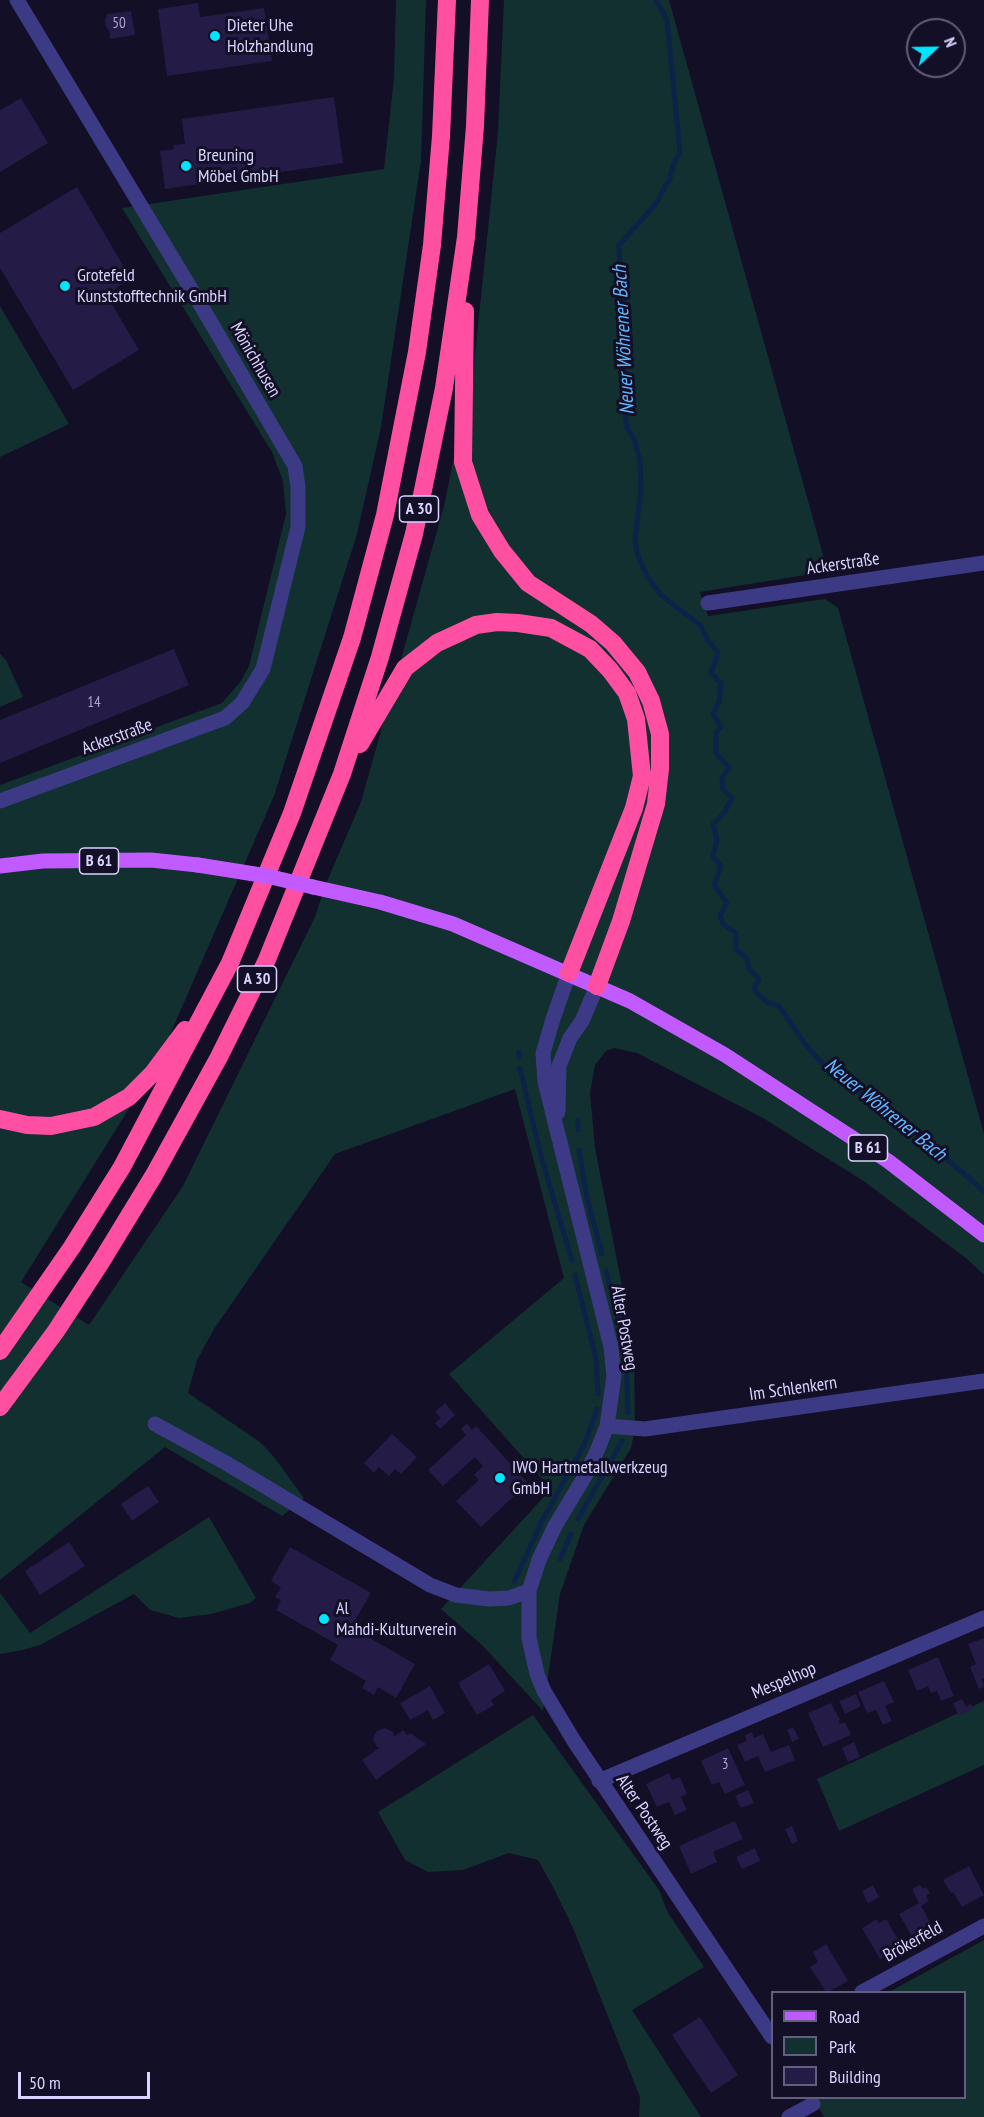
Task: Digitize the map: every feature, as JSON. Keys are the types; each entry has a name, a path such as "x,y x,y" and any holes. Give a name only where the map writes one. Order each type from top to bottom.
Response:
{"highway":[{"name":"A 30","path":"0,1351 72,1247 122,1167 230,963 292,813 352,638 385,515 417,352 432,245 441,136 447,0"},
{"name":"A 30","path":"0,1407 56,1331 101,1262 154,1175 219,1058 266,962 342,774 380,657 414,534 444,388 466,237 475,126 480,0"},
{"path":"466,237 463,462 480,515 502,551 528,583 591,624 619,650 637,672 651,701 660,734 660,769 656,804 621,921 597,986"},
{"path":"342,774 405,668 437,643 476,626 507,622 551,628 590,649 610,669 627,693 636,719 642,776 634,808 569,974"},
{"path":"0,1119 27,1125 51,1126 94,1117 129,1097 153,1073 215,990"}],"main road":[{"name":"B 61","path":"0,866 43,861 151,860 198,865 267,876 380,902 453,924 597,986 676,1026 746,1068 888,1161 984,1235"}],"street":[{"name":"Mönichhusen","path":"17,0 295,466 298,487 298,527 262,669 242,703"},
{"name":"Ackerstraße","path":"708,603 984,562"},
{"name":"Ackerstraße","path":"0,801 225,718 242,703"},
{"name":"Alter Postweg","path":"569,974 543,1053 545,1082 611,1347 614,1376 607,1426 585,1476 555,1526 539,1560 529,1591 529,1638 537,1674 544,1691 599,1781 771,2036"},
{"name":"Alter Postweg","path":"557,1130 559,1066 570,1038 582,1021 597,986"},
{"name":"Im Schlenkern","path":"607,1426 645,1429 984,1381"},
{"path":"155,1425 226,1463 430,1585 456,1595 489,1599 509,1598 529,1591"},
{"name":"Mespelhop","path":"599,1781 984,1618"},
{"name":"Brökerfeld","path":"863,1991 984,1926"},
{"path":"789,2117 814,2106"}],"green space":[{"path":"396,0 426,0 421,161 381,427 357,534 274,796 158,1062 21,1282 89,1325 183,1186 315,917 325,886 361,802 444,506 454,457 472,441 472,384 498,132 504,0 669,0 825,562 818,573 700,592 708,616 825,599 838,608 984,1134 984,1275 967,1259 865,1182 763,1118 637,1053 614,1048 606,1051 595,1065 590,1093 595,1148 634,1347 635,1429 631,1448 584,1525 560,1594 543,1711 483,1646 441,1609 551,1489 449,1374 564,1278 515,1089 335,1154 214,1329 197,1360 188,1393 260,1442 304,1498 282,1516 165,1447 0,1580 0,785 222,703 241,681 249,666 286,514 283,481 272,452 122,208 384,169 394,78"},
{"path":"0,306 69,424 0,457"},
{"path":"0,654 6,660 23,697 0,707"},
{"path":"209,1517 256,1598 250,1603 211,1614 179,1618 150,1610 134,1594 40,1645 0,1654 0,1593 30,1633"},
{"path":"984,1701 984,1765 839,1831 817,1779"},
{"path":"533,1715 659,1890 667,1911 704,1967 632,2010 701,2117 639,2117 640,2097 573,1928 538,1860 509,1853 463,1870 428,1872 405,1860 378,1812"},
{"path":"984,1940 984,2117 824,2117 814,2099 966,2099 966,1991 891,1991"}],"building":[{"name":"Dieter Uhe Holzhandlung","path":"198,3 200,17 264,8 272,61 167,76 158,9"},
{"path":"131,11 135,35 110,39 105,21 107,14"},
{"path":"334,97 343,163 165,189 160,151 174,149 173,145 185,144 182,119"},
{"path":"21,98 48,143 0,172 0,110"},
{"name":"Grotefeld Kunststofftechnik GmbH","path":"77,187 131,279 106,294 139,350 73,390 0,268 0,233"},
{"path":"174,649 189,685 0,763 0,720"},
{"path":"445,1403 455,1415 440,1429 435,1423 441,1418 435,1412"},
{"name":"IWO Hartmetallwerkzeug GmbH","path":"467,1423 472,1430 476,1426 528,1483 481,1527 456,1501 479,1480 474,1475 483,1466 475,1457 443,1486 428,1470 466,1435 461,1429"},
{"path":"392,1434 417,1457 401,1474 395,1469 389,1476 379,1467 374,1473 364,1463"},
{"path":"148,1486 159,1502 132,1521 121,1504"},
{"path":"69,1542 85,1566 40,1595 25,1571"},
{"name":"Al Mahdi-Kulturverein","path":"290,1547 371,1593 351,1627 415,1664 396,1698 378,1687 374,1695 362,1688 366,1681 330,1660 338,1645 276,1610 281,1600 275,1597 281,1587 271,1581"},
{"path":"984,1638 984,1678 982,1679 984,1687 979,1689 970,1667 976,1664 968,1644"},
{"path":"938,1657 954,1696 941,1701 937,1691 931,1693 928,1686 917,1691 908,1670"},
{"path":"489,1664 505,1691 491,1700 494,1705 477,1715 458,1683"},
{"path":"884,1681 894,1702 885,1706 892,1721 883,1725 876,1710 867,1713 858,1692"},
{"path":"430,1686 445,1713 433,1720 428,1710 410,1720 400,1703"},
{"path":"856,1694 861,1706 845,1714 839,1701"},
{"path":"962,1699 966,1707 971,1704 973,1709 958,1715 953,1703"},
{"path":"831,1703 840,1720 838,1721 840,1724 845,1722 851,1735 823,1747 808,1713"},
{"path":"793,1727 799,1739 792,1742 787,1730"},
{"path":"385,1728 393,1732 394,1737 403,1730 407,1735 410,1733 426,1744 376,1780 362,1760 379,1748 373,1739 377,1731"},
{"path":"752,1732 754,1738 763,1734 771,1752 789,1745 795,1760 765,1772 758,1756 745,1762 737,1745 747,1741 745,1735"},
{"path":"854,1742 860,1757 848,1762 842,1748"},
{"path":"728,1748 745,1785 725,1794 719,1782 712,1785 701,1761"},
{"path":"669,1773 672,1780 680,1777 687,1794 681,1797 687,1810 675,1815 669,1802 657,1807 646,1784"},
{"path":"748,1790 754,1803 741,1808 735,1796"},
{"path":"735,1821 743,1839 713,1852 717,1862 691,1874 679,1846"},
{"path":"792,1826 798,1841 792,1844 785,1829"},
{"path":"755,1848 760,1861 742,1869 736,1857"},
{"path":"969,1866 984,1895 962,1907 943,1880"},
{"path":"873,1885 879,1897 868,1903 862,1891"},
{"path":"920,1885 923,1889 926,1887 930,1893 926,1896 929,1901 921,1906 933,1927 913,1938 899,1914 919,1903 912,1889"},
{"path":"877,1919 879,1923 886,1919 902,1946 880,1959 862,1928"},
{"path":"826,1944 848,1981 830,1991 825,1991 810,1967 818,1962 813,1952"},
{"path":"700,2017 738,2075 711,2093 672,2035"}],"waterway":[{"name":"Neuer Wöhrener Bach","path":"656,0 667,20 680,152 673,165 670,178 655,205 619,245 627,327 625,414 627,428 635,441 640,461 641,488 635,540 638,556 647,576 661,595 701,626 707,639 718,653 711,673 721,683 719,702 713,714 721,727 716,733 716,753 729,768 722,778 723,789 732,798 724,813 713,824 717,839 713,856 721,866 714,885 727,903 720,915 723,924 736,933 736,949 747,959 749,969 759,979 754,988 756,992 767,1002 779,1006 805,1044 829,1071 925,1140 984,1191"},
{"path":"519,1052 519,1057"},
{"path":"520,1068 541,1156 572,1261"},
{"path":"578,1120 578,1130"},
{"path":"579,1150 587,1198 602,1254"},
{"path":"606,1271 626,1349 628,1413"},
{"path":"575,1275 596,1358 598,1394"},
{"path":"514,1582 542,1521 585,1443 597,1409"},
{"path":"578,1519 622,1441"},
{"path":"560,1559 571,1534"}],"place":[{"name":"Dieter Uhe Holzhandlung","path":"215,36"},
{"name":"Breuning Möbel GmbH","path":"186,166"},
{"name":"Grotefeld Kunststofftechnik GmbH","path":"65,286"},
{"name":"IWO Hartmetallwerkzeug GmbH","path":"500,1478"},
{"name":"Al Mahdi-Kulturverein","path":"324,1619"}]}
